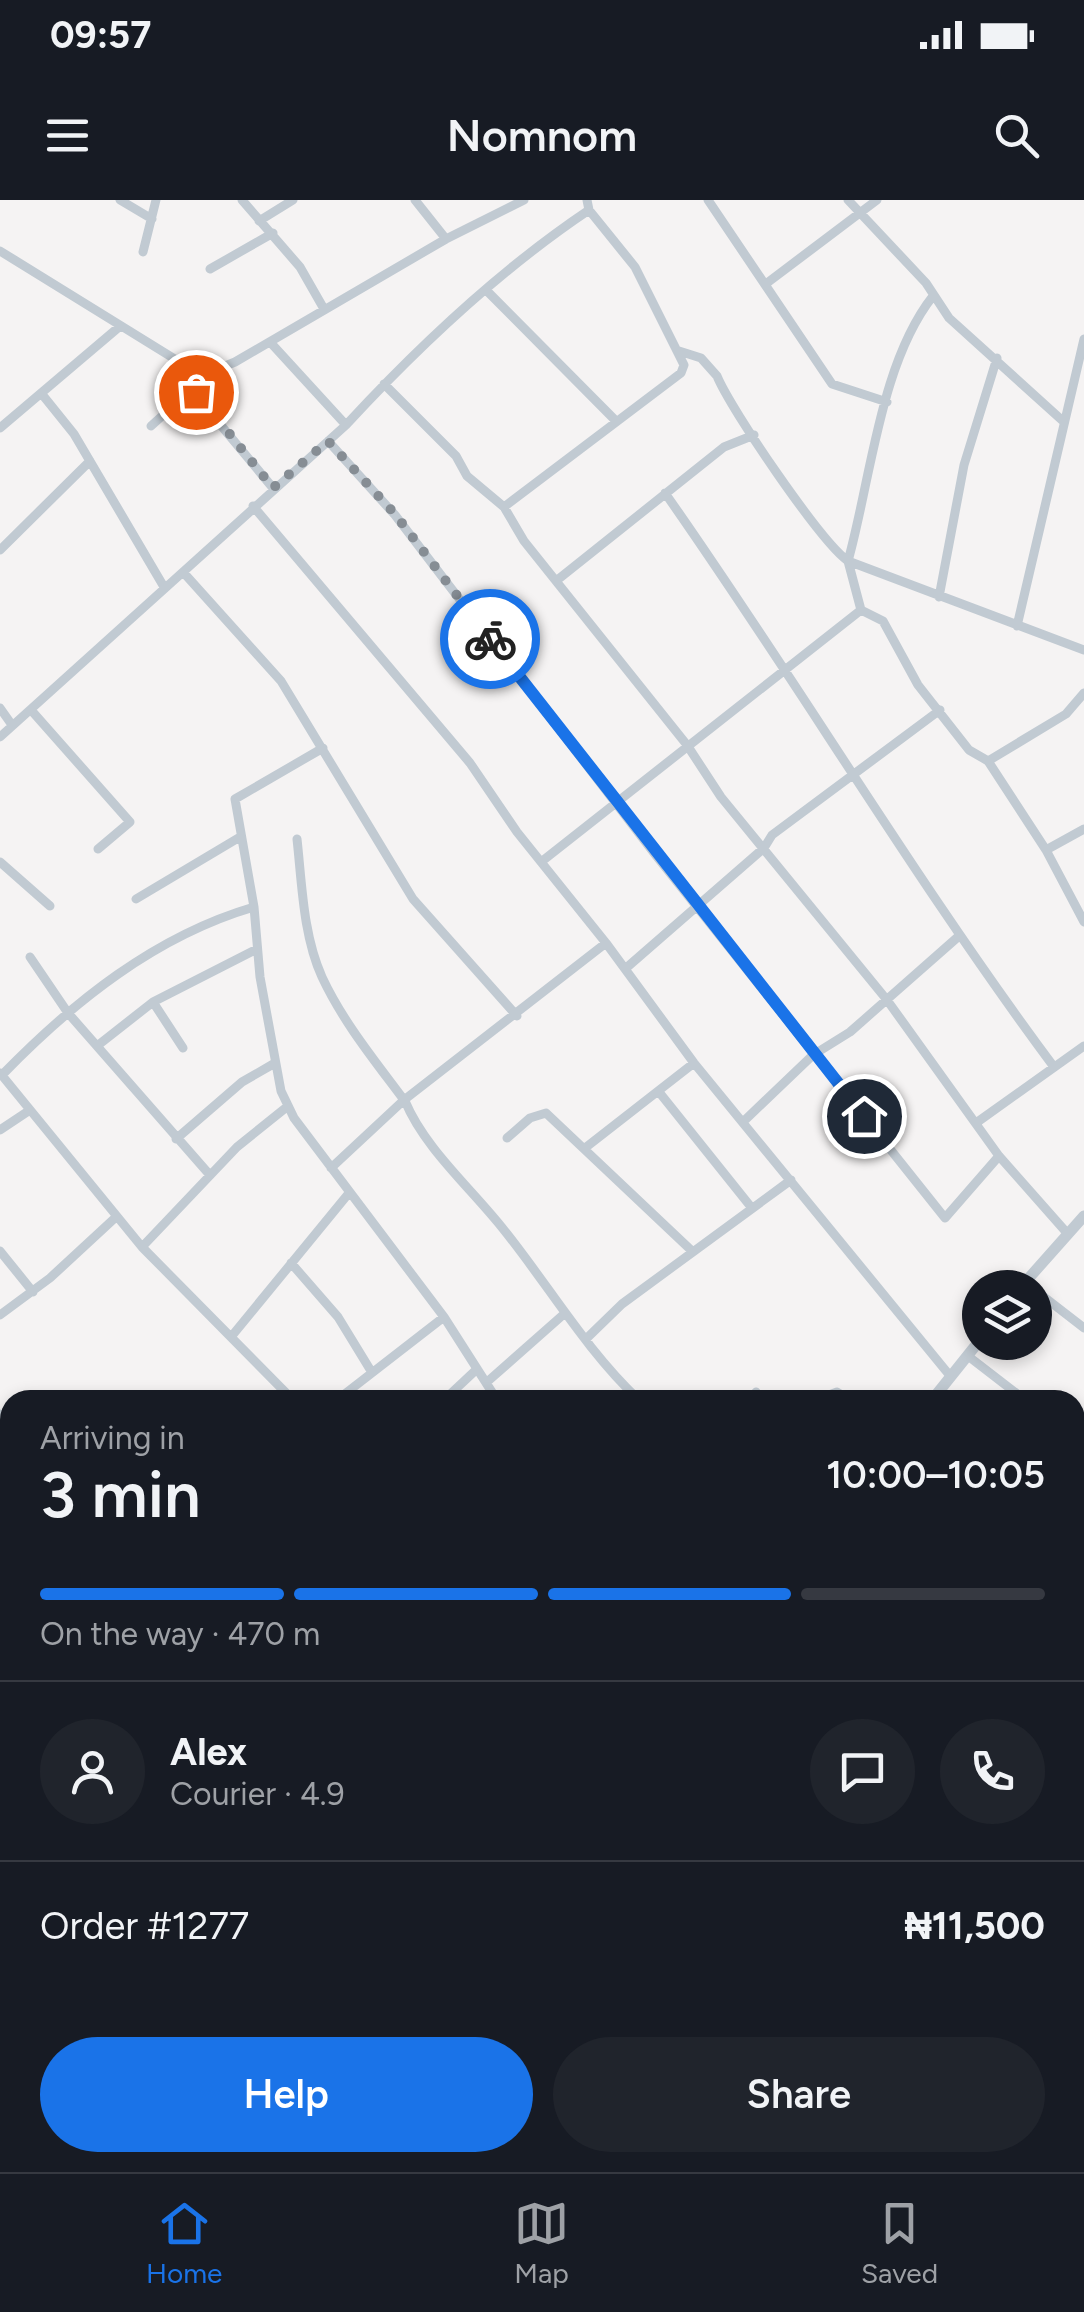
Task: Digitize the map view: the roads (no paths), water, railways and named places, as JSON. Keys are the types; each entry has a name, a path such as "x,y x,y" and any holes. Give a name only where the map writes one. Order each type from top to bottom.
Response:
{"street":[{"path":"120,200 152,218"},
{"path":"143,252 156,200"},
{"path":"242,200 316,290 324,309"},
{"path":"260,221 293,200"},
{"path":"415,200 446,239"},
{"path":"151,426 192,384 446,239 524,200"},
{"path":"708,200 767,282 832,384 888,402"},
{"path":"848,200 949,318 1064,422"},
{"path":"767,282 877,200"},
{"path":"0,737 346,425 384,384 486,291 588,205 636,267 684,366 681,373 504,507"},
{"path":"210,269 273,233"},
{"path":"0,251 178,361 273,488"},
{"path":"486,291 614,420"},
{"path":"933,296 915,324 888,402 848,560 861,610 883,621 918,684 976,757 988,761 1046,850 1084,922"},
{"path":"0,428 118,327"},
{"path":"1017,626 1084,339"},
{"path":"270,342 346,425"},
{"path":"678,350 701,358 836,552 938,596 1084,650"},
{"path":"938,596 964,466 997,358"},
{"path":"384,384 456,456 467,476 504,507 556,581 688,745 721,797 887,1000 999,1156 1067,1233"},
{"path":"41,393 90,461 164,587"},
{"path":"556,581 724,447 754,435"},
{"path":"328,441 395,514 447,588 522,676 537,702 614,803 946,1218 999,1156"},
{"path":"0,550 90,461"},
{"path":"665,493 722,572 959,936 1054,1067"},
{"path":"253,506 470,763 694,1063 745,1120 951,1378"},
{"path":"183,572 281,681 412,899 516,1016"},
{"path":"541,862 861,610"},
{"path":"988,761 1066,714 1084,693"},
{"path":"0,708 12,725"},
{"path":"31,710 130,822 98,849"},
{"path":"625,969 764,848 772,835 940,710"},
{"path":"323,748 236,796 275,1063 288,1106 444,1316 491,1390"},
{"path":"1046,850 1084,828"},
{"path":"136,900 206,853 240,837"},
{"path":"296,839 308,926 322,976 358,1038 438,1150 536,1269 564,1314 628,1390"},
{"path":"0,862 50,906"},
{"path":"254,907 158,947 68,1012 1,1074 142,1247 283,1390"},
{"path":"745,1120 812,1055 850,1032 917,968 959,936"},
{"path":"331,1168 405,1101 606,943"},
{"path":"97,1046 153,1002 257,949"},
{"path":"30,957 68,1012 210,1174"},
{"path":"153,1002 183,1048"},
{"path":"976,1123 1084,1046"},
{"path":"176,1139 242,1082 275,1063"},
{"path":"585,1148 694,1063"},
{"path":"659,1092 751,1207"},
{"path":"142,1247 210,1174 288,1106"},
{"path":"0,1130 30,1110"},
{"path":"506,1138 530,1118 546,1113 692,1251"},
{"path":"587,1338 622,1304 791,1180"},
{"path":"231,1337 349,1193"},
{"path":"1040,1270 1084,1216"},
{"path":"0,1316 33,1292 116,1217"},
{"path":"0,1251 33,1292"},
{"path":"291,1264 338,1317 371,1371"},
{"path":"1052,1304 1084,1328"},
{"path":"487,1382 564,1314"},
{"path":"348,1390 444,1316"},
{"path":"941,1390 965,1360"},
{"path":"973,1360 1012,1390"},
{"path":"455,1390 477,1369"}]}
